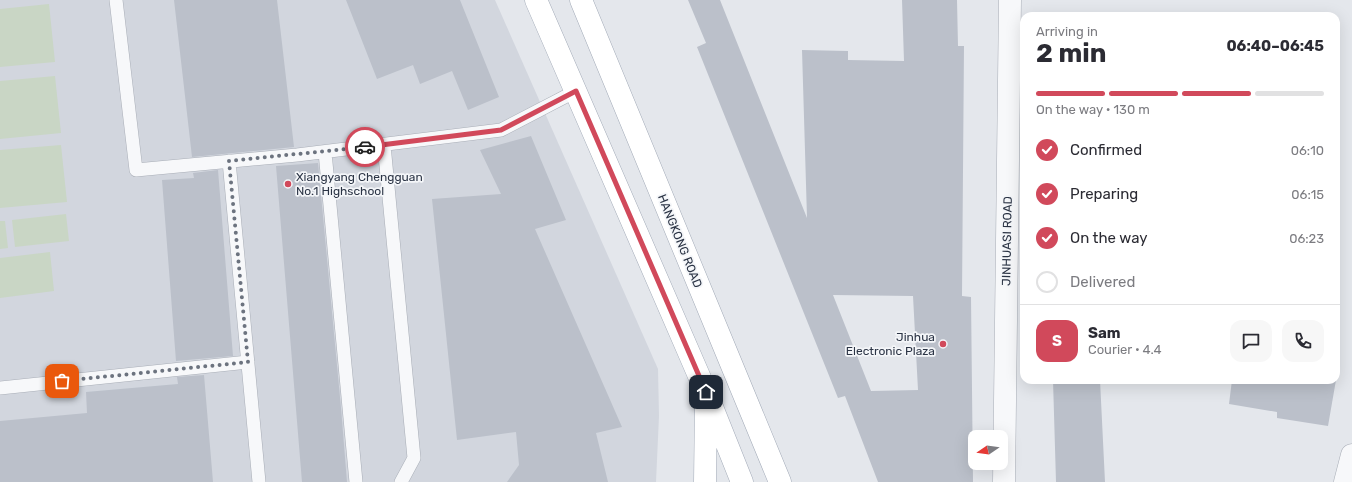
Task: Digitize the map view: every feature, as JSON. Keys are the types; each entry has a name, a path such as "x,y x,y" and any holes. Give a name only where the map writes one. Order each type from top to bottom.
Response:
{"main road":[{"path":"536,0 706,392 742,482"},
{"name":"HANGKONG ROAD","path":"581,0 780,482"},
{"path":"705,482 706,392"}],"street":[{"name":"JINHUASI ROAD","path":"1004,482 1010,0"},
{"path":"1345,482 1352,454"}],"lane":[{"path":"116,0 136,170 325,152 501,130 576,91"},
{"path":"384,145 414,458 401,482"},
{"path":"325,152 356,482"},
{"path":"229,161 259,482"},
{"path":"0,388 248,362"}],"shaded area":[{"name":"Xiangyang Chengguan No.1 Highschool","path":"0,0 495,0 658,369 659,416 656,482 0,482"}],"green space":[{"path":"49,4 55,62 0,67 0,9"},
{"path":"55,76 61,133 0,139 0,81"},
{"path":"61,145 67,202 0,208 0,150"},
{"path":"66,214 69,241 15,247 12,220"},
{"path":"0,221 5,221 8,248 0,249"},
{"path":"50,252 54,291 0,298 0,258"}],"building":[{"path":"174,0 277,0 294,147 192,157"},
{"path":"346,0 460,0 499,97 468,110 452,71 420,84 413,65 377,79"},
{"path":"688,0 720,0 807,218 802,50 848,51 848,60 904,61 902,0 957,0 958,46 964,46 962,296 971,297 972,430 968,430 968,470 973,470 973,482 878,482 845,396 838,398 697,47 706,43","holes":["833,295 913,296 918,390 871,391"]},
{"path":"531,136 566,220 535,229 622,427 596,433 608,482 507,482 519,465 516,432 457,440 432,199 501,194 480,150"},
{"path":"318,163 347,482 302,482 276,166"},
{"path":"218,170 233,356 176,361 162,180 194,178 193,173"},
{"path":"204,375 213,482 0,482 0,421 87,413 86,392 178,384 177,377"},
{"path":"1053,384 1100,384 1105,482 1056,482"},
{"path":"1232,384 1335,384 1328,426 1277,418 1277,412 1229,404"}],"way so far":[{"path":"62,381 248,362 229,161 365,147"}],"place":[{"name":"Xiangyang Chengguan No.1 Highschool","path":"288,184"},
{"name":"Jinhua Electronic Plaza","path":"943,344"}],"route":[{"path":"365,147 501,130 576,91 706,392"}]}
